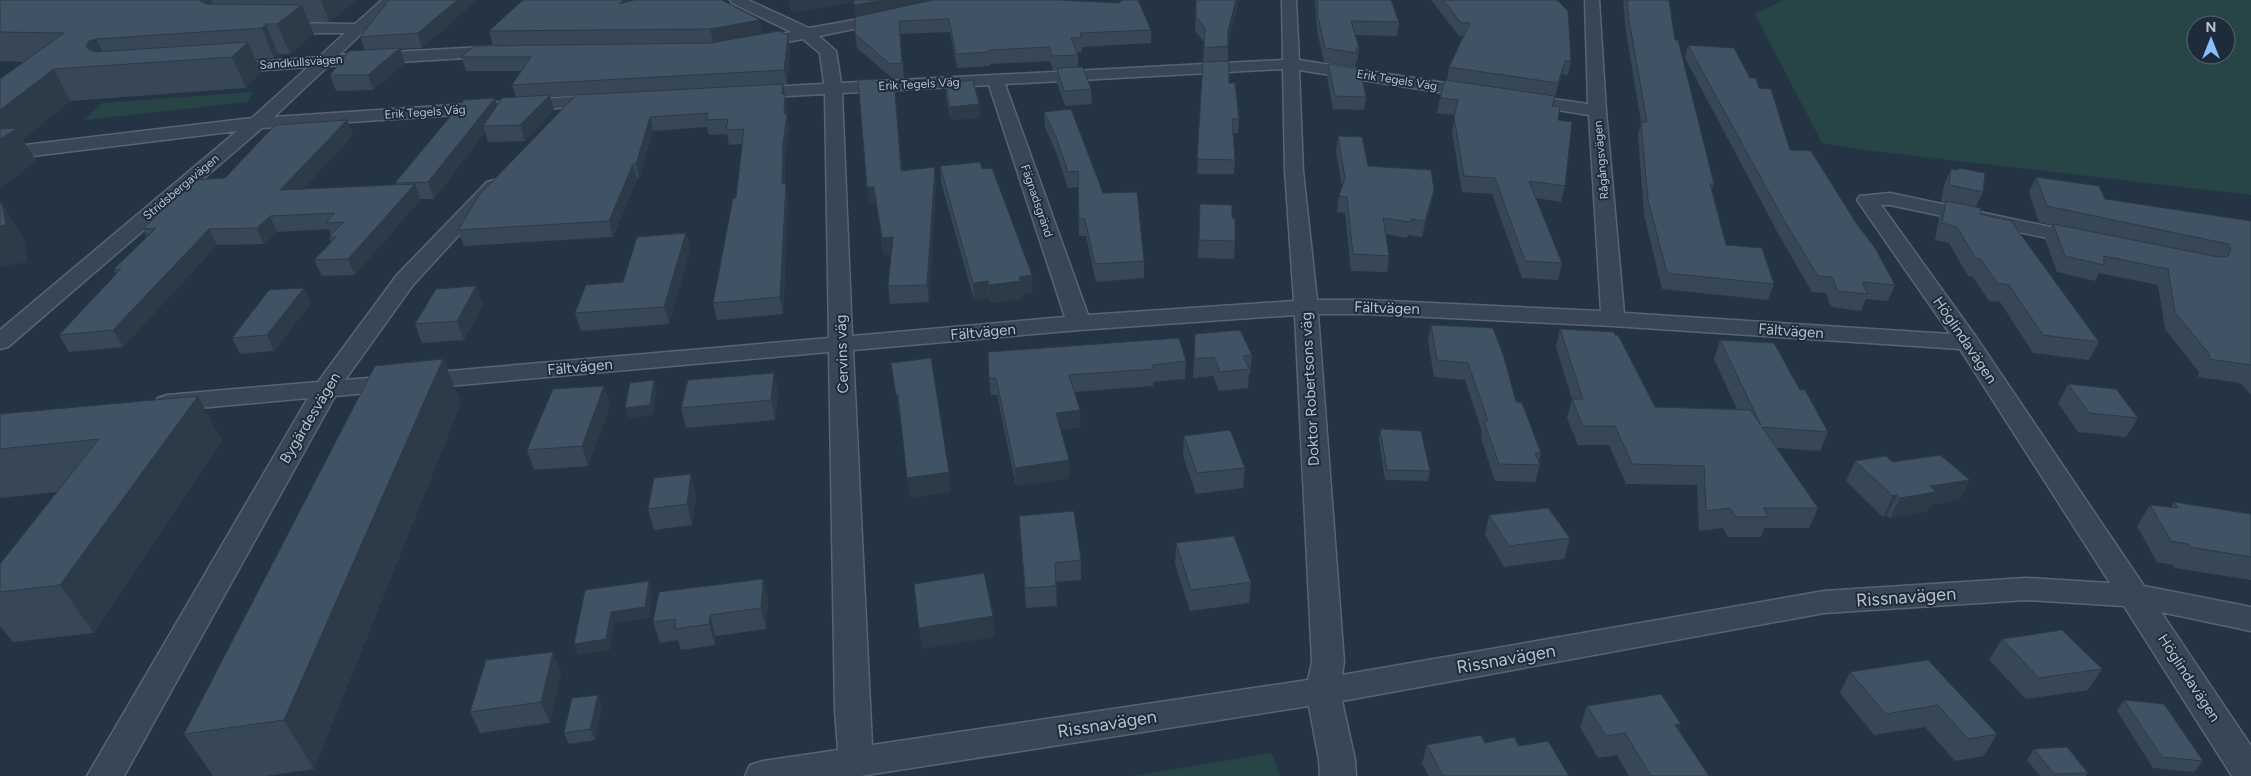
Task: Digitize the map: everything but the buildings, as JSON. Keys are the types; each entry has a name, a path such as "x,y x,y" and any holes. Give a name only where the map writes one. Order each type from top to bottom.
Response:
{"street":[{"name":"Stridsbergavägen","path":"0,342 257,123 390,0"},
{"name":"Cervins väg","path":"737,0 806,33 828,51 833,89 852,710 856,761"},
{"name":"Doktor Robertsons väg","path":"1289,0 1294,171 1306,307 1314,461 1328,662 1323,691 1337,760 1338,776"},
{"name":"Rågångsvägen","path":"1592,0 1597,111 1613,319"},
{"path":"738,46 900,16"},
{"path":"260,28 359,29"},
{"name":"Sandkullsvägen","path":"209,69 443,53 518,51"},
{"name":"Erik Tegels Väg","path":"734,94 1291,64 1597,111"},
{"name":"Fägnadsgränd","path":"995,79 1079,323"},
{"name":"Erik Tegels Väg","path":"0,154 257,123 614,100"},
{"path":"548,129 574,102"},
{"name":"Bygärdesvägen","path":"105,776 326,388 405,280 509,170"},
{"name":"Höglindavägen","path":"2103,244 1890,200 1867,200 1968,342 2136,596 2251,775"},
{"name":"Fältvägen","path":"148,405 1079,323 1306,307 1366,307 1613,319 1968,342"},
{"name":"Rissnavägen","path":"763,776 818,771 856,761 902,765 1824,602 2026,589 2136,596 2251,619"}],"green space":[{"path":"1783,0 2251,0 2251,195 1855,149 1822,143 1755,14"},
{"path":"253,92 248,102 84,120 102,103"},
{"path":"1272,753 1280,776 1134,776"}]}
